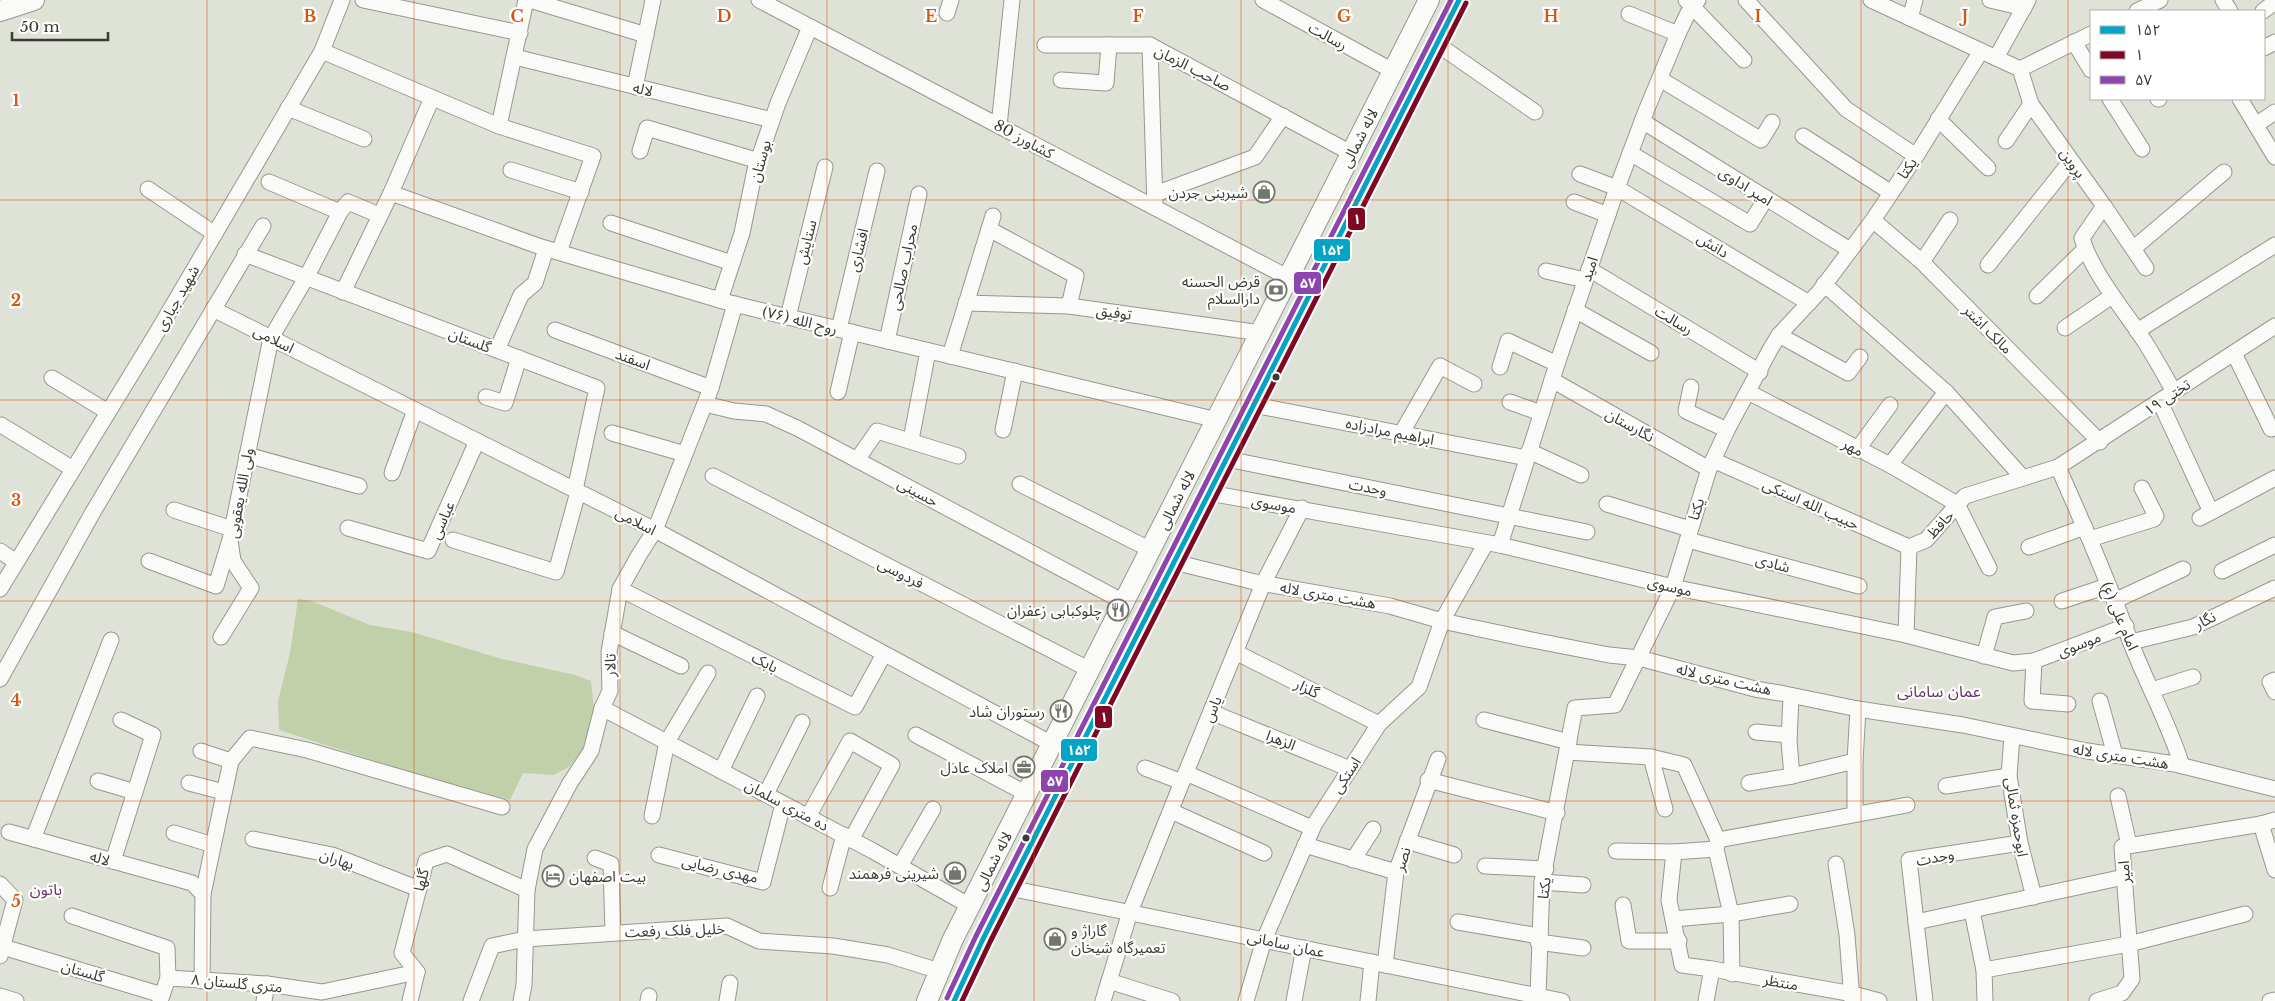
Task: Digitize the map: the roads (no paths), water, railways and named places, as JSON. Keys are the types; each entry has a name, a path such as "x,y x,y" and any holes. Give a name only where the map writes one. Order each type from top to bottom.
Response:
{"main road":[{"path":"0,11 34,0"},
{"name":"لاله شمالی","path":"927,1001 970,906 1429,0"},
{"name":"لاله شمالی","path":"954,1001 1009,888 1459,0"},
{"path":"1106,638 1099,661 1100,665 1104,669 1109,669 1123,663"},
{"path":"1075,699 1090,694 1096,696 1097,707 1092,725"}],"street":[{"name":"شهید جباری","path":"0,589 108,412 322,51 342,0"},
{"path":"363,0 520,34"},
{"path":"499,126 528,0 646,34"},
{"path":"635,86 653,0"},
{"name":"کشاورز 80","path":"760,0 999,126 1155,201 1289,278"},
{"path":"786,14 793,0"},
{"path":"999,126 1012,0"},
{"name":"رسالت","path":"1263,0 1393,70"},
{"path":"1746,0 1846,109 1916,156"},
{"path":"1872,0 2020,69 2090,34"},
{"path":"1910,18 1916,0"},
{"path":"1990,0 2026,4 1996,58"},
{"path":"2139,10 2160,0"},
{"path":"1693,2 1744,60"},
{"name":"امید","path":"1442,621 1510,515 1557,364 1617,188 1642,121 1693,2"},
{"path":"2264,10 2275,2"},
{"path":"1629,14 1678,34"},
{"name":"بوستان","path":"727,302 732,263 742,233 759,161 772,120 810,27"},
{"path":"2074,42 2090,68"},
{"path":"1437,44 1535,112"},
{"path":"1045,46 1150,46"},
{"path":"1061,80 1106,82 1110,46"},
{"name":"صاحب الزمان","path":"1155,201 1150,46 1351,153"},
{"path":"322,51 499,126 593,156 580,192 553,250 535,283 521,295 497,350"},
{"name":"یکتا","path":"1529,997 1539,939 1544,876 1575,708 1615,705 1673,587 1711,464 1727,430 1779,336 1809,303 1873,220 1890,192 1916,156 1981,51"},
{"name":"لاله","path":"515,57 772,120"},
{"name":"پروین","path":"2020,69 2031,104 2134,248 2146,268"},
{"path":"1660,79 1762,140 1772,122"},
{"path":"343,292 391,193 432,98"},
{"path":"2111,100 2142,149"},
{"path":"2241,100 2275,157"},
{"path":"2006,141 2031,104"},
{"path":"288,108 364,139"},
{"path":"2256,125 2275,112"},
{"path":"1155,201 1255,157 1283,116"},
{"path":"1938,119 1988,168"},
{"name":"امیر اداوی","path":"1642,121 1850,250"},
{"path":"640,151 647,128 759,161"},
{"path":"1803,136 1890,192"},
{"path":"1630,153 1750,224 1766,198"},
{"path":"1988,265 2071,161"},
{"name":"ستایش","path":"788,317 825,167"},
{"path":"511,170 580,192"},
{"name":"افشاری","path":"838,392 846,331 877,171"},
{"path":"2134,248 2224,172"},
{"name":"دانش","path":"1580,174 1617,188 1809,303"},
{"path":"270,182 340,212 348,202 379,215"},
{"path":"148,189 214,234"},
{"name":"روح الله (۷۶)","path":"391,193 553,250 727,302 1217,420"},
{"name":"محراب صالحی","path":"887,341 919,194"},
{"path":"1574,202 1608,215"},
{"path":"2104,206 2082,238 2085,249 2112,296 2138,331 2174,392"},
{"name":"ولی الله یعقوبی","path":"221,638 251,588 233,562 231,534 271,338 306,278 340,212"},
{"name":"مالک اشتر","path":"1873,220 1922,262 2100,442"},
{"path":"1922,262 1950,220"},
{"path":"611,223 732,263"},
{"path":"950,356 991,223 1076,276 1069,306"},
{"path":"0,679 93,512 263,226"},
{"path":"2138,331 2275,245"},
{"path":"2037,296 2085,249"},
{"name":"گلستان","path":"246,254 597,388 576,491"},
{"name":"رسالت","path":"1546,271 1587,274 1760,372"},
{"path":"1824,284 1946,392 2022,478"},
{"path":"2065,328 2112,296"},
{"name":"تالار","path":"525,939 527,890 535,849 570,783 591,752 602,708 610,691 610,652 620,589 655,530 712,388 727,302"},
{"name":"توفیق","path":"966,303 1069,306 1261,333"},
{"name":"اسلامی","path":"213,309 655,530 1052,744"},
{"path":"1575,310 1651,353"},
{"name":"تختی ۱۹","path":"2058,467 2100,442 2275,326"},
{"name":"اسفند","path":"555,330 712,388"},
{"path":"1779,336 1848,373 1860,357"},
{"path":"1500,367 1508,341 1557,364"},
{"path":"911,440 928,350"},
{"path":"2234,353 2271,429"},
{"path":"486,397 505,403 520,358"},
{"path":"1401,434 1440,366 1474,384"},
{"path":"1003,430 1015,371"},
{"path":"52,378 108,412"},
{"name":"نگارستان","path":"1552,380 1711,464"},
{"path":"1691,387 1686,411 1727,430"},
{"name":"مهر","path":"1748,392 1890,466 1957,504"},
{"path":"1890,466 1946,392"},
{"path":"1510,402 1541,413"},
{"path":"2160,402 2205,515 2275,478"},
{"name":"حسینی","path":"705,404 734,411 766,414 797,428 1124,602"},
{"name":"ابراهیم مرادزاده","path":"1254,404 1401,434 1528,455 1581,475"},
{"path":"1857,450 1890,405"},
{"path":"392,473 415,410"},
{"path":"1,425 73,469"},
{"path":"857,460 877,431 958,456"},
{"path":"612,433 685,454"},
{"name":"عباسی","path":"348,528 428,551 477,441"},
{"path":"247,455 359,486"},
{"name":"وحدت","path":"1227,458 1587,532"},
{"name":"حبیب الله استکی","path":"1711,464 1908,548"},
{"name":"حافظ","path":"1906,635 1908,548 1926,540 1965,496 2058,467"},
{"name":"امام علی (ع)","path":"2058,467 2088,533 2107,586 2126,626 2131,642 2172,736 2182,766"},
{"name":"فردوسی","path":"712,476 1090,670"},
{"path":"1020,484 1151,550"},
{"path":"2029,547 2154,519 2156,516 2142,488"},
{"path":"453,540 556,572 576,491"},
{"name":"موسوی","path":"1209,493 1302,508 1493,544 1673,587 1906,635 2013,663 2034,661 2126,626"},
{"name":"شادی","path":"1607,504 1689,535 1858,586"},
{"path":"1957,504 1989,568"},
{"name":"یاس","path":"1103,1001 1130,912 1184,778 1263,584 1302,508"},
{"path":"149,561 216,586 231,534 174,510"},
{"path":"2222,571 2275,545"},
{"path":"0,551 16,562"},
{"name":"هشت متری لاله","path":"1174,562 1263,584 1390,606 1442,621 1608,655 1639,658 1755,690 1780,692 1858,710 1963,725 2012,736 2182,766 2275,789"},
{"path":"2114,601 2183,569"},
{"path":"2062,602 2107,586"},
{"name":"نگار","path":"2131,642 2193,627 2275,588"},
{"name":"بابک","path":"620,589 855,707 884,654"},
{"path":"1984,656 1995,617 2026,611"},
{"name":"استکی","path":"1246,1001 1264,940 1312,828 1379,724 1419,687 1442,621"},
{"path":"612,633 681,666"},
{"path":"33,839 110,640"},
{"name":"گلزار","path":"1235,652 1379,724"},
{"path":"2034,661 2032,701 2068,704"},
{"path":"652,816 667,742 708,673"},
{"path":"2152,690 2193,677"},
{"path":"2275,680 2270,682 2275,692"},
{"path":"721,771 757,696"},
{"path":"1791,696 1788,735 1792,776"},
{"path":"2100,701 2114,755"},
{"name":"ده متری سلمان","path":"602,708 848,837 970,906"},
{"path":"1855,814 1855,760 1858,710"},
{"name":"الزهرا","path":"1211,712 1350,769"},
{"path":"113,861 153,735 121,720"},
{"path":"1484,720 1568,747 1651,757 1684,766 1717,845 1731,914 1732,974"},
{"path":"766,794 802,722"},
{"path":"1756,732 1788,735"},
{"path":"916,735 1027,794"},
{"name":"ابوحمزه ثمالی","path":"2012,736 2009,776 2020,843 2034,897"},
{"path":"202,981 198,889 213,845 231,761 250,738 307,750 502,807"},
{"path":"808,817 850,741 892,765 848,837 830,888"},
{"path":"201,751 231,761"},
{"path":"1651,757 1665,809"},
{"name":"نصر","path":"1368,1001 1379,964 1396,872 1428,780 1438,758"},
{"path":"1749,783 1792,776 1855,760"},
{"path":"1146,768 1184,778 1312,828"},
{"path":"1946,786 2009,776"},
{"path":"1428,780 1557,813"},
{"path":"98,781 135,792"},
{"path":"189,783 224,792"},
{"path":"2118,796 2129,845"},
{"name":"مهدی رضایی","path":"659,855 763,882 783,804"},
{"path":"1616,851 1674,852 1717,845 1855,814 1907,805"},
{"path":"900,866 933,809"},
{"path":"1171,811 1264,854"},
{"path":"2268,822 2275,870"},
{"name":"امیر","path":"2097,1001 2122,993 2132,979 2122,847 2268,822"},
{"path":"1353,860 1373,829"},
{"name":"لاله","path":"9,832 113,861 198,889"},
{"path":"174,833 213,845"},
{"name":"بهاران","path":"253,839 332,855 419,889"},
{"path":"1408,841 1454,855"},
{"name":"وحدت","path":"1916,922 1909,860 2020,843"},
{"path":"1305,845 1396,872"},
{"path":"1623,905 1629,941 1679,941 1669,900 1674,852"},
{"name":"گلها","path":"417,972 402,952 426,861 446,854 527,890"},
{"path":"595,858 611,864 614,933"},
{"path":"1836,864 1847,935 1853,998"},
{"path":"1485,866 1544,876 1582,885"},
{"path":"1925,1001 1916,922 2124,877"},
{"path":"0,884 15,900 2,951"},
{"name":"عمان سامانی","path":"1009,888 1304,948 1529,997 1562,1001"},
{"path":"1673,919 1731,914 1790,904"},
{"path":"1972,911 1984,970 1985,1001"},
{"path":"1984,970 2129,944 2191,930 2245,914"},
{"path":"72,916 167,948 168,978 161,998"},
{"path":"1458,922 1583,948"},
{"name":"خلیل فلک رفعت","path":"525,939 727,926 759,941 833,946 888,955 939,972"},
{"path":"470,1001 492,946 525,939 524,985 520,1001"},
{"name":"منتظر","path":"1679,941 1682,966 1712,969 1853,998 1878,1001"},
{"path":"1294,1001 1304,948"},
{"name":"گلستان","path":"2,951 161,998"},
{"path":"1706,1001 1712,969"},
{"path":"410,1001 417,972"},
{"name":"۸ متری گلستان","path":"168,978 267,984 321,997 417,972"},
{"path":"1109,981 1172,1001"},
{"path":"727,1001 730,983"},
{"path":"264,1001 267,984"},
{"path":"0,996 16,1001"}],"place":[{"name":"شیرینی جردن","path":"1264,192"},
{"name":"قرض الحسنه دارالسلام","path":"1276,290"},
{"name":"چلوکبابی زعفران","path":"1118,610"},
{"name":"رستوران شاد","path":"1061,711"},
{"name":"املاک عادل","path":"1024,767"},
{"name":"شیرینی فرهمند","path":"955,873"},
{"name":"بيت اصفهان","path":"553,876"},
{"name":"گاراژ و تعمیرگاه شیخان","path":"1055,939"}],"district":[{"name":"عمان سامانی","path":"1939,691"},
{"name":"باتون","path":"46,889"}]}
